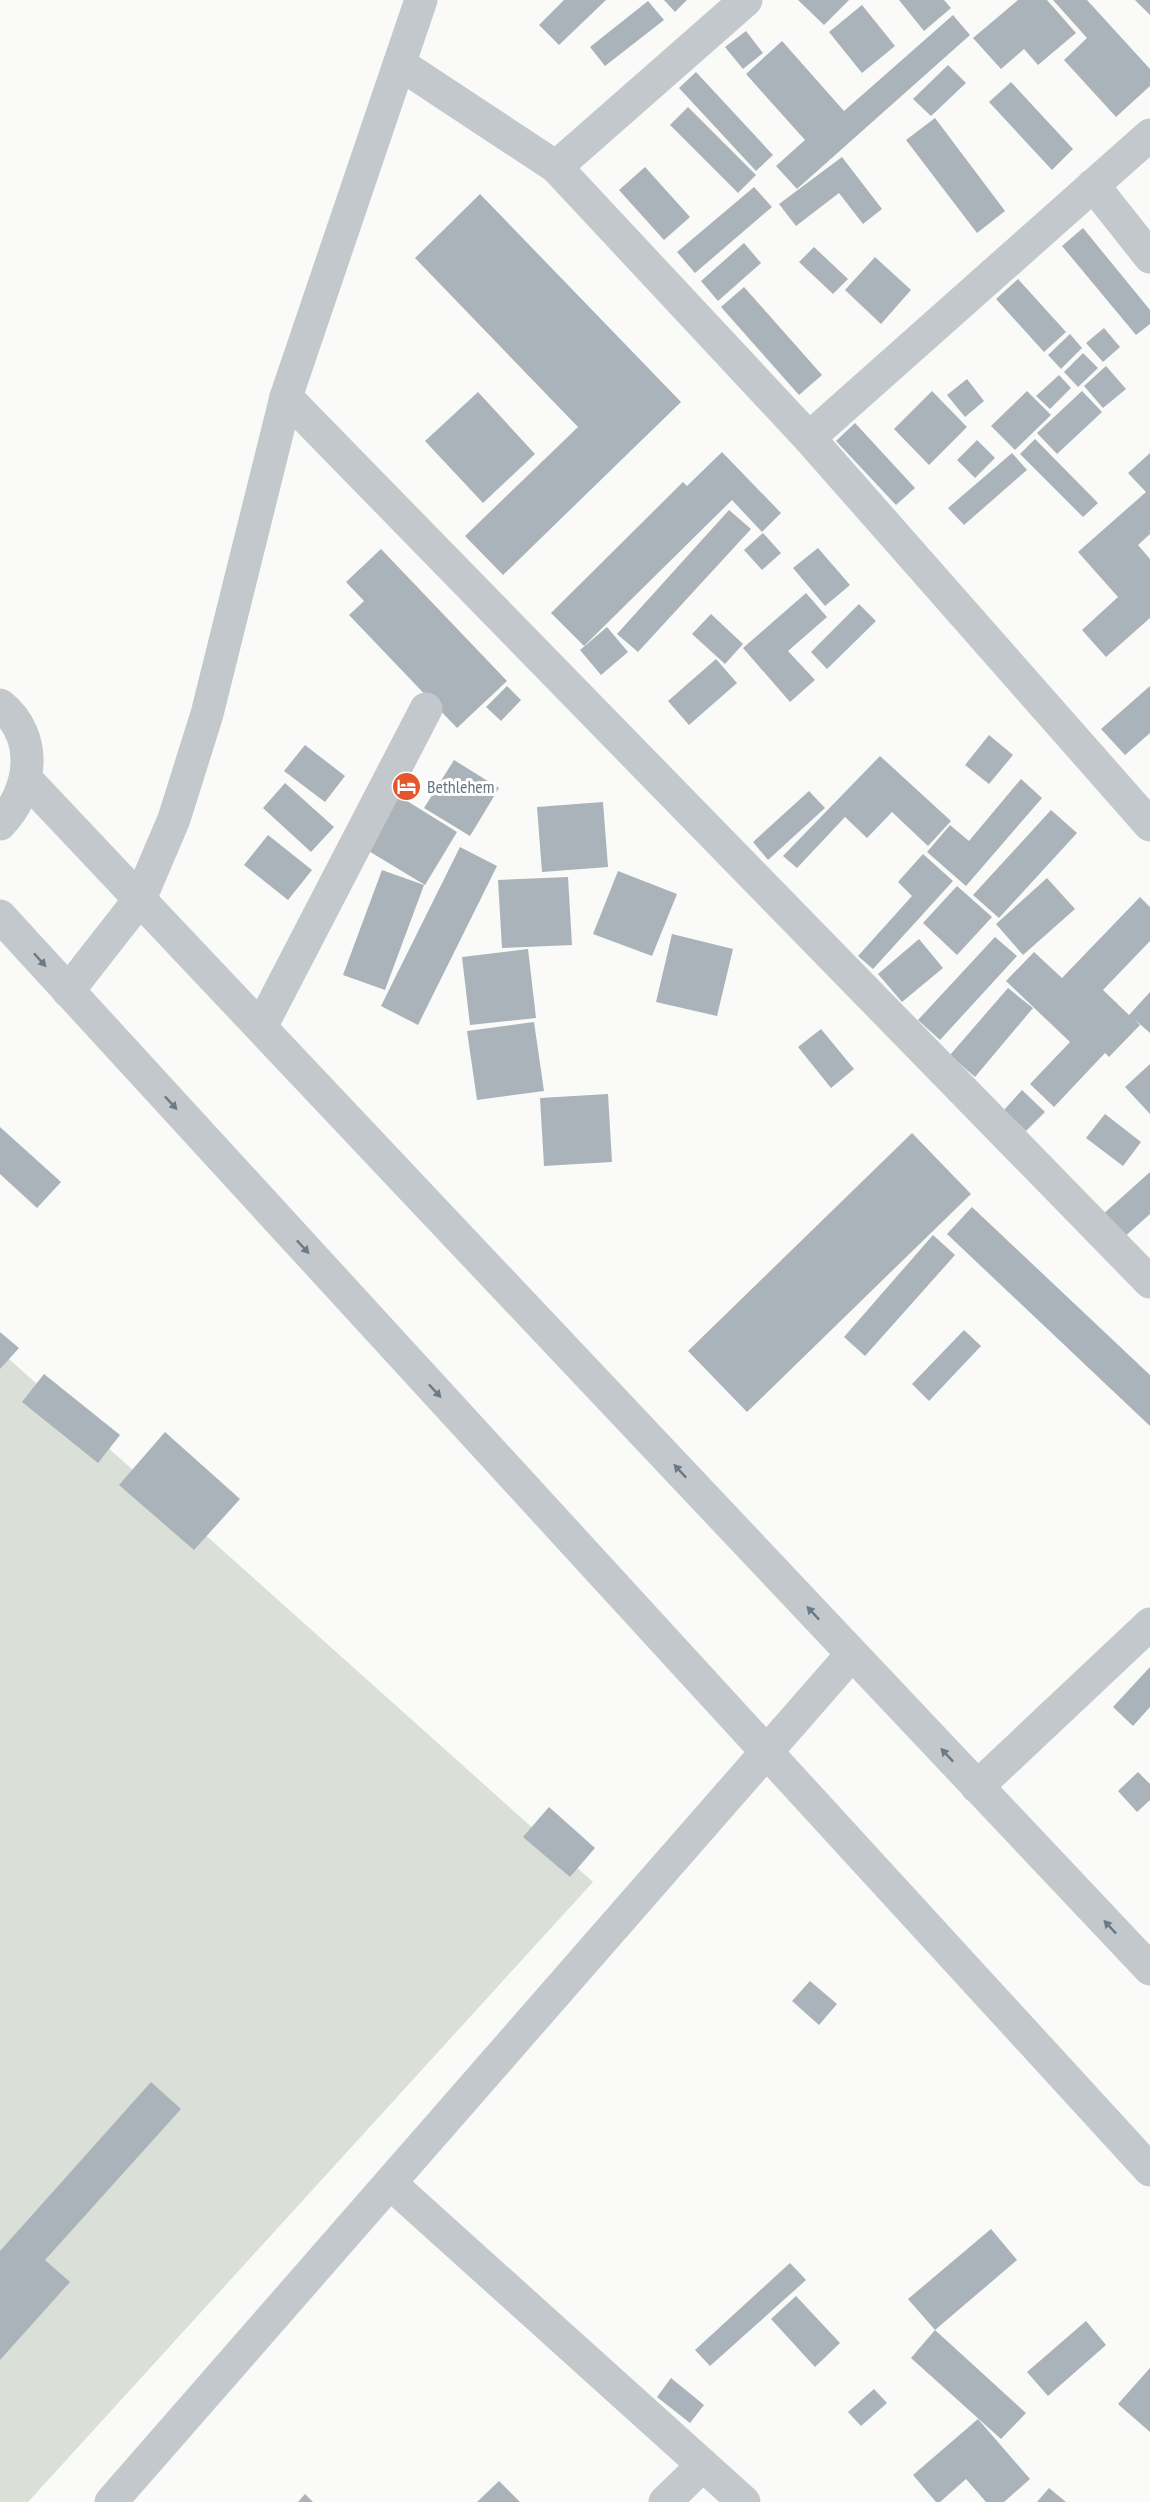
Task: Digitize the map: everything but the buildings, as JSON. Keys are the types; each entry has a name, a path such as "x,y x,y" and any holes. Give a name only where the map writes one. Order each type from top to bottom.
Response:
{"street":[{"path":"68,991 140,899 174,819 195,756 286,397 421,0"},
{"path":"556,167 746,0"},
{"path":"400,64 556,167 809,438 1145,808"},
{"path":"809,438 1150,135"},
{"path":"1093,185 1150,257"},
{"path":"286,397 1150,1282"},
{"path":"0,705 17,724 25,742 28,760 21,796 0,824"},
{"path":"261,1027 426,709"},
{"path":"26,778 1150,1970"},
{"path":"0,916 1150,2170"},
{"path":"978,1787 1150,1624"},
{"path":"111,2502 852,1654"},
{"path":"390,2183 744,2502"},
{"path":"665,2502 703,2465"}],"shaded area":[{"path":"0,1351 593,1882 28,2502 0,2502"}],"place":[{"name":"Bethlehem","path":"406,787"}]}
